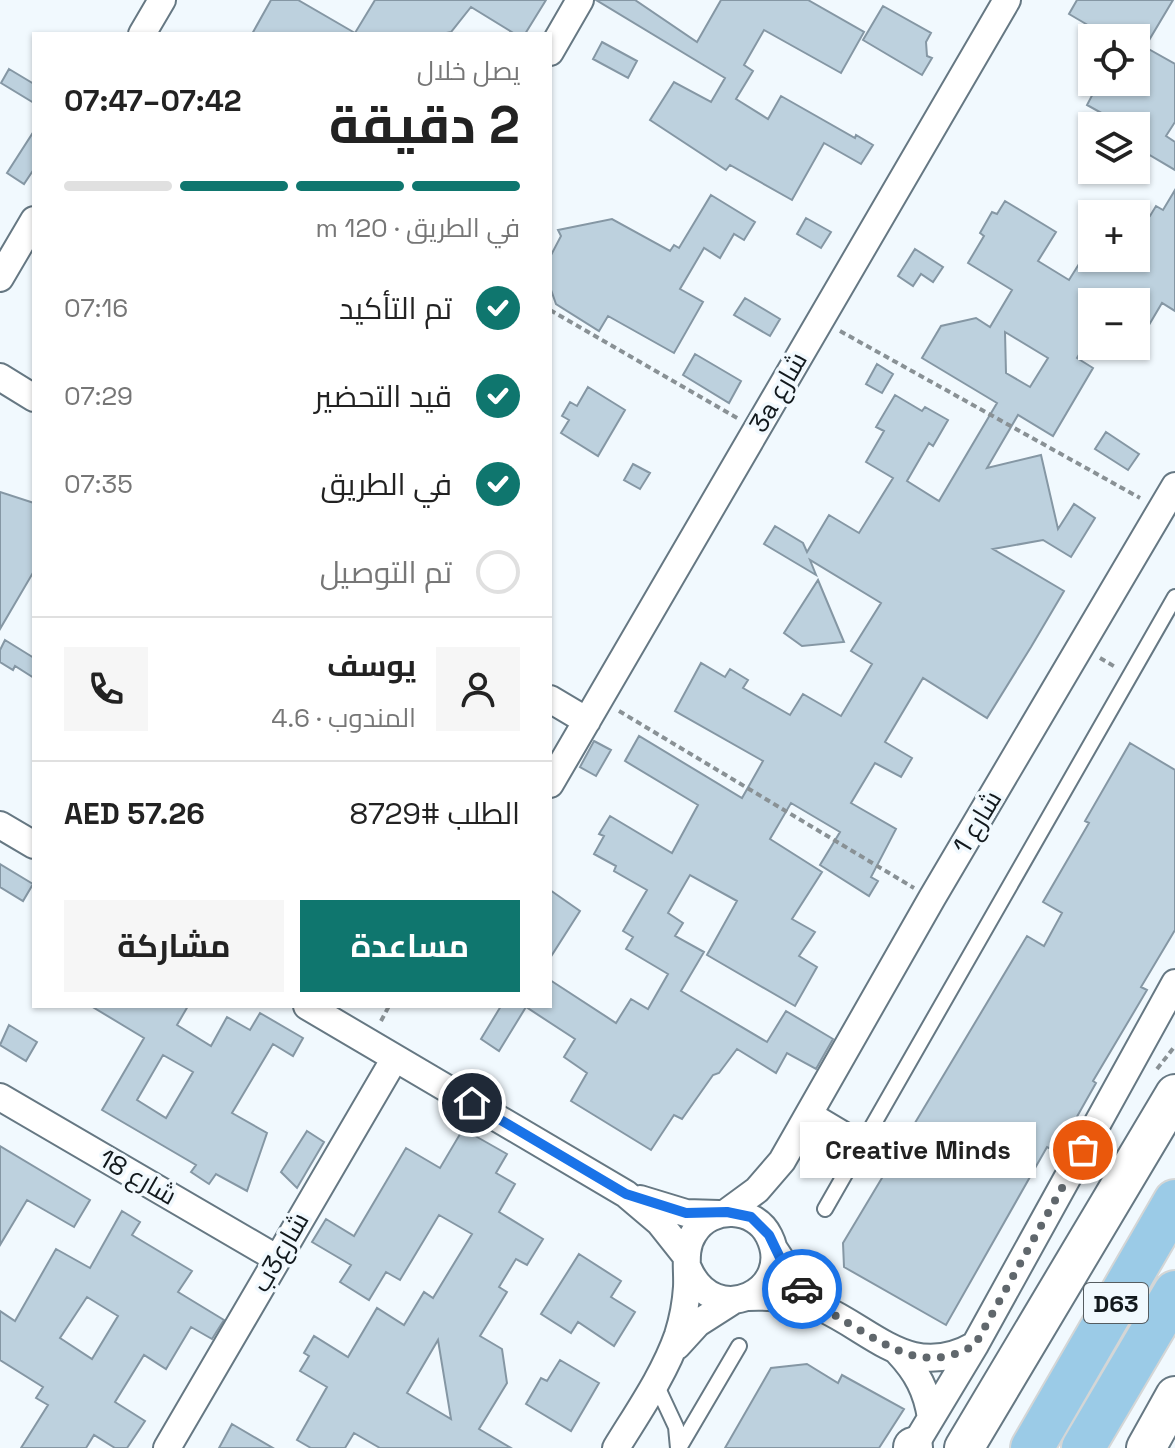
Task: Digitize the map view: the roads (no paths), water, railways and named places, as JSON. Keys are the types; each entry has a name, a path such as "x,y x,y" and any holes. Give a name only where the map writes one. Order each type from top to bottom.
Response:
{"main road":[{"path":"964,1448 1175,1094"},
{"name":"D63","path":"1032,1448 1175,1201"},
{"name":"D63","path":"1092,1438 1175,1292"},
{"path":"1146,1448 1175,1396"},
{"path":"1009,1448 1056,1405"}],"street":[{"path":"143,32 162,0"},
{"path":"552,49 580,0"},
{"name":"3a شارع","path":"552,781 1007,0"},
{"path":"0,278 32,223"},
{"path":"0,377 32,397"},
{"name":"شارع 1","path":"723,1213 757,1190 782,1161 932,898 1175,486"},
{"path":"552,700 594,710"},
{"path":"0,825 32,844"},
{"path":"918,1440 975,1345 1175,983"},
{"path":"310,1008 626,1194 669,1232 700,1289 722,1300 794,1299 823,1309 898,1352 928,1358 943,1357 975,1345"},
{"name":"شارع3ب","path":"167,1448 395,1058"},
{"name":"شارع 18","path":"0,1097 276,1258"},
{"name":"شارع 1","path":"771,1242 772,1198 782,1161"},
{"path":"626,1194 670,1209 751,1217 795,1281 823,1309"},
{"path":"616,1448 670,1355 684,1313 689,1242 695,1229 706,1219 723,1213"},
{"path":"670,1355 698,1323 760,1289 774,1264 771,1242"},
{"path":"898,1352 917,1375 929,1403 918,1440"}],"lane":[{"path":"825,1209 1175,597"},
{"path":"811,1109 863,1140"},
{"path":"679,1448 739,1346"},
{"path":"655,1382 676,1427 679,1448"}],"place":[{"name":"Creative Minds","path":"1083,1150"}]}
